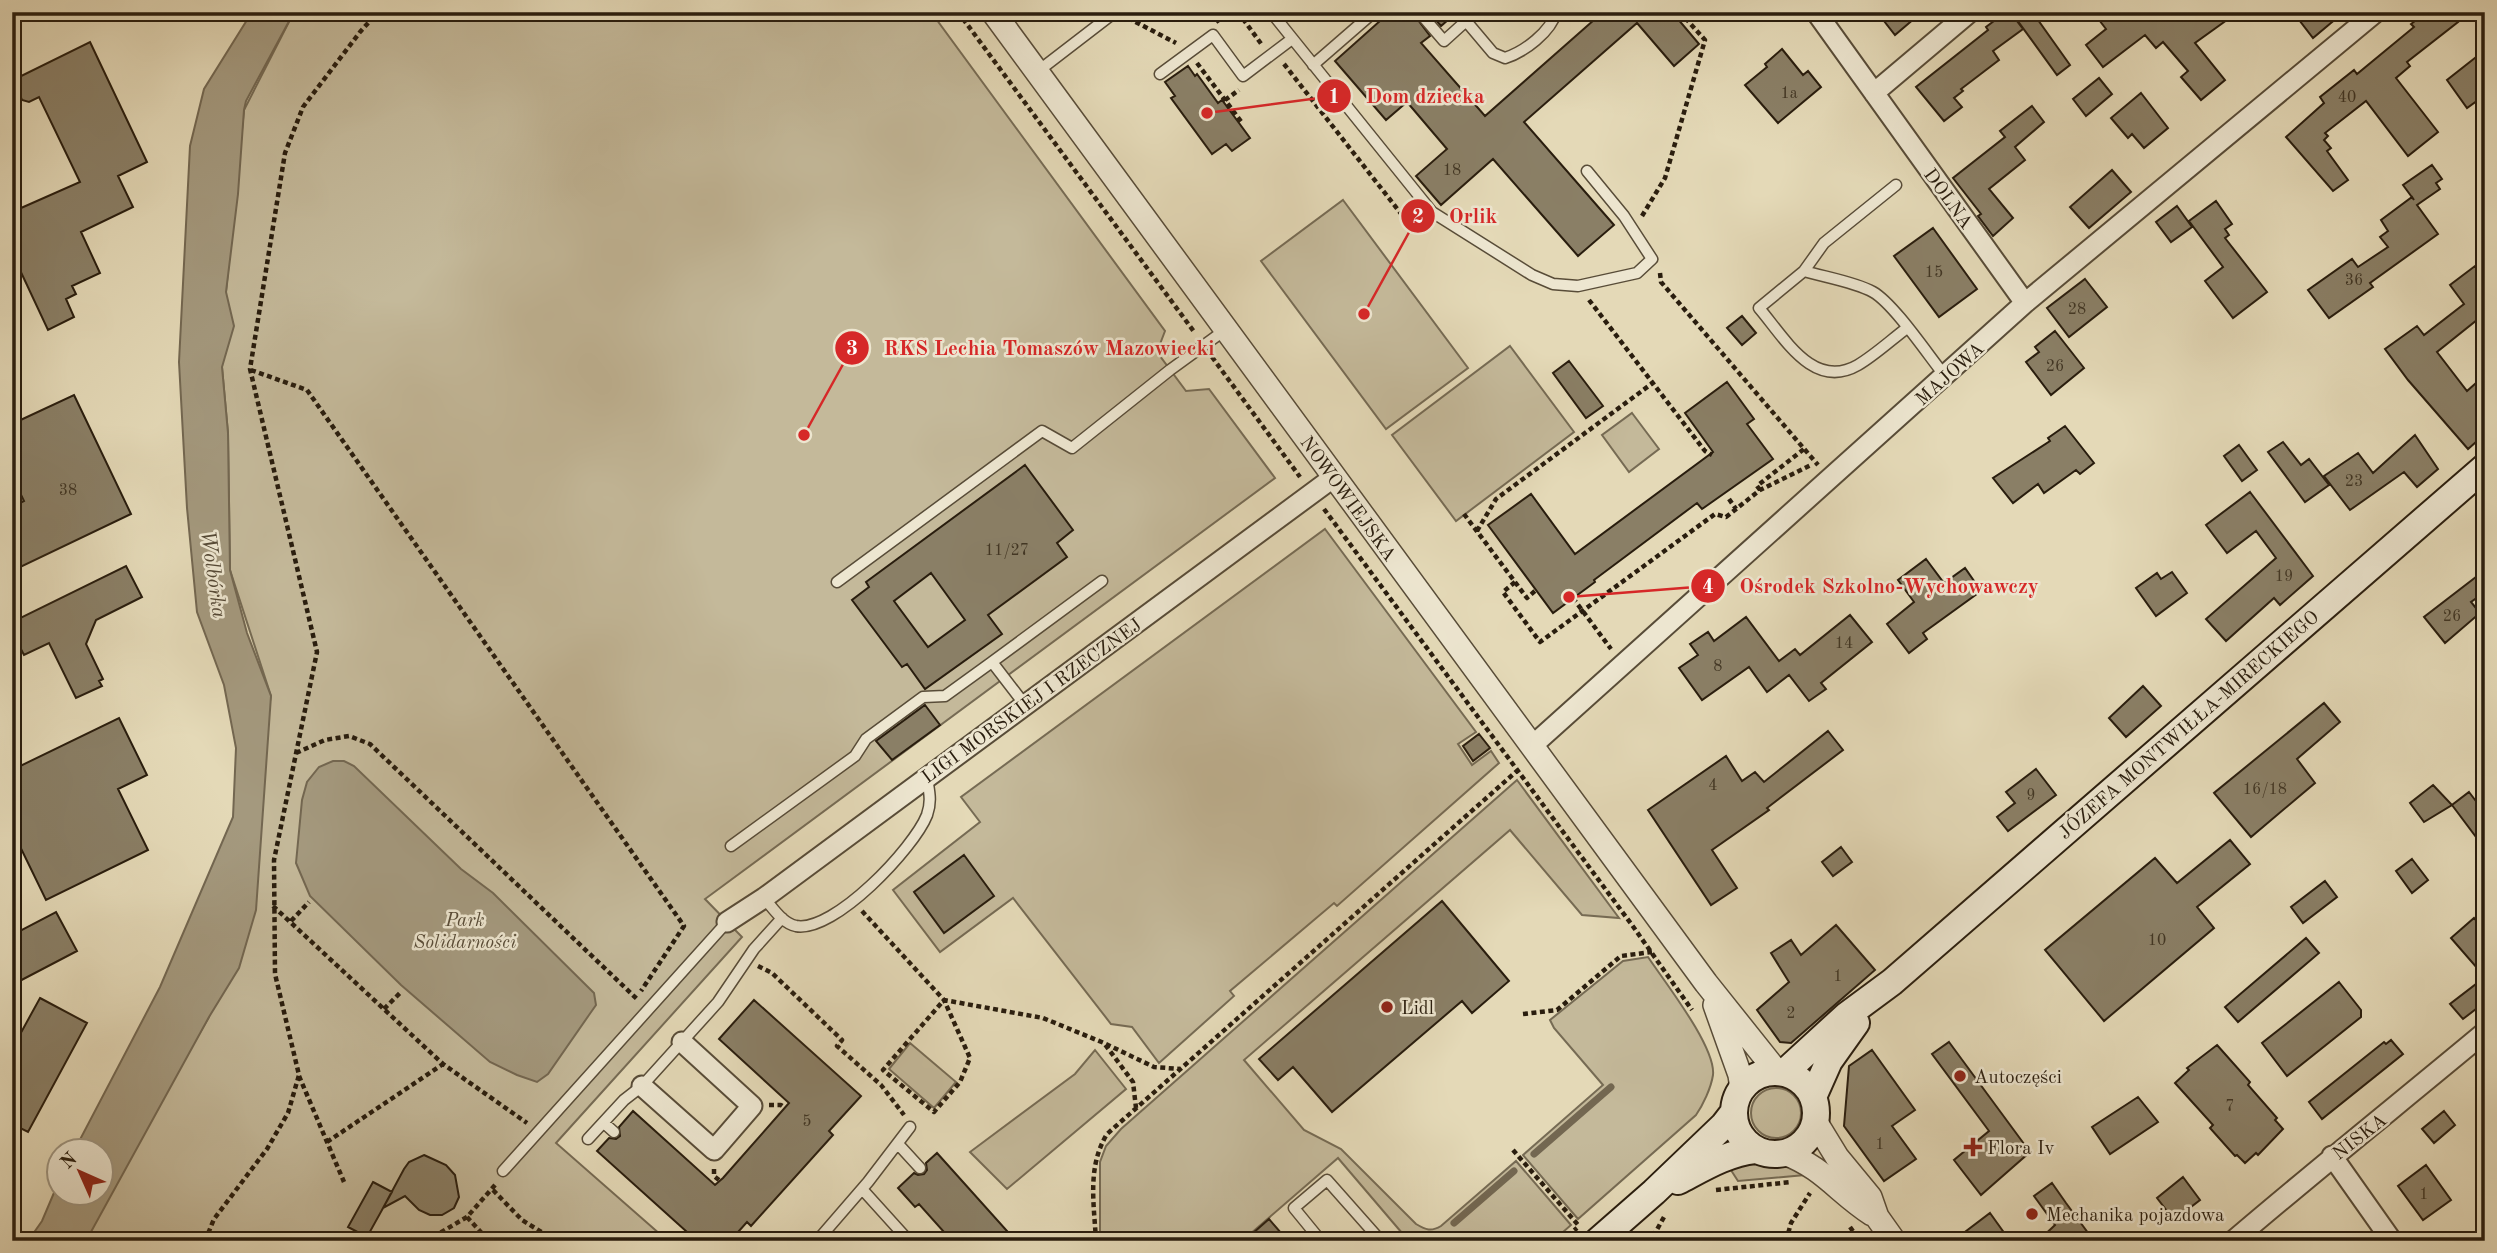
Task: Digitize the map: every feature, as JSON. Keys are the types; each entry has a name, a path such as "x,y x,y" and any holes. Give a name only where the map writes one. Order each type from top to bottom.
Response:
{"main road":[{"name":"JÓZEFA MONTWIŁŁA-MIRECKIEGO","path":"1781,1072 1846,1016 1892,982 2485,467"},
{"name":"JÓZEFA MONTWIŁŁA-MIRECKIEGO","path":"1814,1109 1829,1061 1855,1025 1892,982"},
{"path":"1598,1241 1724,1125 1738,1100 1760,1075 1781,1072 1803,1083 1814,1109 1808,1138 1800,1146 1784,1153 1767,1154 1755,1150 1741,1152 1718,1160 1654,1192"},
{"path":"1738,1100 1739,1133 1755,1150"}],"street":[{"name":"NOWOWIEJSKA","path":"993,12 1706,983 1781,1072"},
{"name":"DOLNA","path":"1816,12 2025,303"},
{"path":"1874,93 1970,12"},
{"name":"MAJOWA","path":"1532,746 2025,303 2376,12"},
{"name":"LIGI MORSKIEJ I RZECZNEJ","path":"727,922 764,898 1334,477"},
{"name":"NOWOWIEJSKA","path":"1706,983 1736,1063 1738,1100"},
{"name":"NISKA","path":"2233,1241 2332,1156 2374,1125 2485,1032"},
{"path":"642,1086 714,1150 752,1106 682,1042"},
{"path":"1814,1109 1837,1157 1870,1197 1877,1217 1894,1241"},
{"path":"1784,1153 1823,1173 1859,1206 1877,1217"},
{"path":"2332,1156 2392,1241"}],"lane":[{"path":"1037,73 1115,12"},
{"path":"1271,12 1432,212 1532,275 1552,284 1578,286 1637,273 1652,259 1624,216 1587,171"},
{"path":"1314,65 1374,12"},
{"path":"1419,12 1444,41 1476,12"},
{"path":"1466,21 1493,53 1505,58 1518,54 1551,25 1556,12"},
{"path":"1160,74 1213,35 1243,76 1293,39"},
{"path":"1896,185 1824,243 1804,271 1759,308 1801,357 1816,369 1838,372 1857,366 1907,328"},
{"path":"1804,271 1871,291 1884,300 1946,376"},
{"path":"837,582 1042,431 1072,447 1225,330"},
{"path":"731,846 855,756 866,739 923,697 945,696 1102,581"},
{"path":"992,663 1025,705"},
{"path":"764,898 782,918 793,925 807,927 823,921 852,900 905,851 921,826 931,800 927,778"},
{"path":"588,1139 624,1100 642,1086 718,1002 754,949 782,918"},
{"path":"503,1171 727,922"},
{"path":"604,1123 614,1132"},
{"path":"817,1241 910,1127"},
{"path":"898,1144 920,1168"},
{"path":"1321,1241 1294,1208 1327,1180 1381,1241"},
{"path":"862,1189 909,1241"},
{"path":"826,1231 834,1241"}],"path":[{"path":"344,1182 299,1075 275,974 274,860 317,652 250,369 285,153 303,107 378,12"},
{"path":"958,12 1652,952 1696,1016"},
{"path":"1238,12 1264,47 1269,43"},
{"path":"1640,220 1665,178 1705,40 1680,12"},
{"path":"1280,59 1413,229 1432,212"},
{"path":"1225,100 1247,84"},
{"path":"1661,269 1661,282 1821,468"},
{"path":"1578,286 1705,451 1712,455"},
{"path":"250,369 307,390 684,926 636,998"},
{"path":"1477,531 1496,499 1654,382"},
{"path":"1760,490 1757,486 1804,449"},
{"path":"1515,582 1503,592 1540,642 1715,514 1726,517 1760,490 1815,462"},
{"path":"1728,499 1736,509"},
{"path":"1464,514 1527,598 1536,590"},
{"path":"1573,598 1611,649"},
{"path":"295,753 325,740 349,736 370,744 649,1010"},
{"path":"1096,1241 1093,1178 1097,1151 1107,1134 1518,770"},
{"path":"852,900 944,1000 970,1058 960,1082 934,1112 883,1070 944,1000"},
{"path":"291,921 309,902"},
{"path":"273,906 443,1064 539,1132"},
{"path":"1523,1014 1557,1010 1621,956 1652,952"},
{"path":"754,964 772,973 842,1040 836,1046 880,1085 901,1108 910,1127"},
{"path":"384,1009 401,992"},
{"path":"944,1000 1043,1018 1154,1067 1180,1069"},
{"path":"1104,1043 1133,1082 1136,1108"},
{"path":"327,1142 443,1064"},
{"path":"205,1241 214,1219 274,1137 288,1113 299,1075"},
{"path":"1513,1150 1576,1223"},
{"path":"426,1241 436,1239 467,1217 493,1190 503,1171"},
{"path":"1732,1187 1800,1181"},
{"path":"1786,1241 1791,1223 1814,1186"},
{"path":"493,1190 522,1220 556,1241"},
{"path":"467,1217 489,1241"},
{"path":"1844,1219 1860,1241"},
{"path":"537,1241 543,1233"}],"green space":[{"name":"Park Solidarności","path":"294,12 931,12 1165,331 1157,352 1186,391 1209,389 1275,478 705,899 742,937 556,1143 661,1235 662,1241 79,1241 98,1208 116,1208 116,1177 209,1017 271,696 230,570 228,433 222,367 226,292 244,110"},
{"path":"1343,200 1468,368 1386,429 1261,261"},
{"path":"1510,346 1574,432 1456,521 1392,435"},
{"path":"1632,413 1659,449 1629,472 1602,435"},
{"path":"1325,529 1476,732 1458,744 1472,765 1491,751 1499,763 1337,906 1334,903 1230,991 1234,996 1159,1063 1132,1027 1111,1024 1013,898 940,952 893,890 980,822 961,797"},
{"path":"1517,780 1619,918 1582,915 1510,830 1244,1060 1304,1130 1341,1149 1423,1228 1431,1230 1441,1226 1516,1161 1571,1225 1553,1241 1422,1241 1419,1237 1408,1240 1338,1158 1242,1241 1100,1241 1100,1162 1106,1146 1121,1129"},
{"path":"1648,957 1698,1032 1712,1063 1712,1080 1696,1115 1578,1219 1523,1155 1603,1085 1550,1020 1623,961"},
{"path":"910,1043 956,1082 934,1108 889,1069"},
{"path":"1095,1050 1126,1089 1007,1189 970,1152 1075,1074"},
{"path":"1776,1088 1794,1095 1801,1113 1794,1131 1776,1138 1758,1131 1751,1113 1758,1095"},
{"path":"1752,1159 1785,1164 1805,1175 1738,1181 1727,1164"}],"water":[{"name":"Wolbórka","path":"252,12 294,12 246,101 244,110 238,194 226,292 234,326 222,367 228,433 230,570 247,633 271,696 256,910 239,968 116,1186 116,1138 81,1138 160,987 233,817 236,748 224,685 197,612 187,508 179,362 190,146 204,89"},
{"path":"333,761 344,761 354,766 461,869 493,893 594,993 596,1005 548,1074 537,1082 490,1062 401,985 310,896 296,863 302,800 307,782 319,767"},
{"path":"48,1208 104,1208 86,1241 28,1241"}],"building":[{"path":"1390,12 1412,12 1430,36 1421,43 1485,116 1603,12 1672,12 1699,44 1674,66 1637,23 1524,122 1614,225 1578,256 1493,159 1441,205 1416,176 1447,149 1407,102 1386,120 1335,61"},
{"path":"1429,12 1457,12 1441,26"},
{"path":"1877,12 1922,12 1895,35"},
{"path":"2006,12 2010,12 2023,29 1993,51 1999,60 1961,89 1963,91 1954,98 1962,107 1944,121 1916,87 1988,30 1986,27"},
{"path":"2093,12 2238,12 2195,43 2225,80 2201,100 2181,77 2188,71 2163,42 2156,48 2145,35 2103,67 2086,45 2106,29"},
{"path":"2293,12 2344,12 2313,38"},
{"path":"2427,12 2450,12 2458,22 2407,62 2410,66 2396,78 2438,132 2408,156 2366,101 2325,133 2328,136 2324,140 2331,148 2327,151 2348,180 2333,191 2286,137 2324,103 2320,97 2354,70 2357,74 2414,27 2411,24"},
{"path":"2012,13 2033,13 2070,65 2057,75"},
{"path":"90,42 147,162 118,176 133,207 81,232 100,273 72,286 76,294 66,299 74,317 48,330 19,268 12,272 12,212 80,182 39,97 29,102 22,100 13,80"},
{"path":"1782,49 1803,75 1808,71 1821,87 1778,123 1745,85 1767,67 1765,64"},
{"path":"2485,50 2485,95 2467,108 2447,80"},
{"path":"1188,66 1218,103 1222,100 1250,138 1232,151 1226,144 1212,154 1171,98 1175,96 1165,82"},
{"path":"2099,78 2112,94 2086,116 2073,99"},
{"path":"2141,93 2168,128 2144,148 2132,134 2128,138 2111,118"},
{"path":"2032,106 2044,122 2015,147 2025,160 1989,189 2013,218 1993,236 1978,216 1981,214 1953,178 2005,137 2000,131"},
{"path":"2432,165 2442,179 2436,183 2440,189 2417,205 2438,234 2370,283 2373,287 2329,318 2308,290 2352,259 2358,267 2388,247 2380,237 2388,231 2381,220 2412,197 2403,185"},
{"path":"2112,170 2131,192 2089,228 2070,207"},
{"path":"2216,201 2232,224 2225,229 2229,235 2225,238 2267,292 2233,318 2205,281 2223,267 2189,221"},
{"path":"2177,206 2192,227 2171,242 2156,222"},
{"path":"1933,228 1977,289 1939,317 1894,256"},
{"path":"2475,266 2485,278 2485,330 2477,320 2437,352 2467,391 2485,375 2485,434 2468,449 2408,380 2385,349 2417,326 2424,335 2464,304 2450,285"},
{"path":"2085,279 2107,307 2069,337 2047,308"},
{"path":"1742,316 1756,333 1742,345 1727,328"},
{"path":"2055,331 2084,368 2051,395 2026,362 2039,352 2035,347"},
{"path":"1569,361 1603,406 1586,418 1553,373"},
{"path":"1727,382 1754,419 1747,424 1773,459 1702,509 1697,503 1553,613 1488,525 1531,494 1575,554 1713,452 1685,413"},
{"path":"74,395 131,514 12,571 12,507 24,501 12,476 12,424"},
{"path":"2065,426 2094,463 2080,474 2076,470 2044,493 2038,484 2013,503 1993,478 2050,441 2048,438"},
{"path":"2415,435 2438,469 2417,487 2404,472 2350,510 2324,476 2358,453 2373,473"},
{"path":"2283,442 2301,465 2309,459 2329,485 2305,502 2268,452"},
{"path":"2239,445 2257,470 2242,481 2224,456"},
{"path":"1025,465 1073,530 1057,543 1067,557 988,615 1002,634 925,689 907,664 902,667 852,600 869,587 866,582","holes":["931,573 965,620 928,647 894,601"]},
{"path":"2250,492 2313,576 2280,605 2274,598 2226,641 2206,619 2276,558 2256,531 2227,553 2206,525"},
{"path":"1926,559 1944,583 1965,568 1981,591 1923,633 1927,639 1909,653 1887,624 1914,602 1898,580"},
{"path":"126,566 142,597 96,620 86,644 103,679 99,681 102,686 76,698 49,643 24,655 12,632 12,622"},
{"path":"2485,570 2485,592 2471,602 2480,613 2445,643 2424,617"},
{"path":"2172,572 2187,593 2156,616 2136,588 2157,573 2161,579"},
{"path":"1850,615 1872,642 1821,683 1826,689 1809,701 1789,675 1767,692 1749,667 1702,700 1679,668 1698,655 1690,644 1708,632 1714,641 1746,617 1779,661 1795,649 1800,655"},
{"path":"2143,686 2161,706 2126,737 2109,718"},
{"path":"2324,703 2340,722 2297,759 2315,783 2251,837 2214,793"},
{"path":"925,705 940,725 892,760 876,741"},
{"path":"119,718 147,775 118,789 148,850 46,900 12,830 12,770"},
{"path":"1828,731 1843,750 1767,808 1769,810 1712,850 1737,888 1711,905 1648,810 1726,756 1742,781 1755,772 1764,782"},
{"path":"1479,734 1490,748 1473,761 1463,746"},
{"path":"2036,769 2056,795 2008,831 1997,817 2015,803 2006,792"},
{"path":"2433,785 2452,805 2424,822 2410,803"},
{"path":"2469,792 2485,813 2485,849 2452,805"},
{"path":"2230,840 2250,864 2197,907 2214,928 2104,1021 2045,950 2155,858 2177,883"},
{"path":"1841,847 1852,862 1833,876 1822,862"},
{"path":"964,855 994,896 944,933 914,892"},
{"path":"2412,859 2428,880 2412,893 2396,871"},
{"path":"2325,881 2337,897 2303,923 2291,907"},
{"name":"Lidl","path":"1442,901 1509,981 1472,1013 1462,1001 1332,1112 1293,1067 1278,1080 1259,1059"},
{"path":"56,912 77,951 12,985 12,935"},
{"path":"2474,918 2485,930 2485,977 2451,938"},
{"path":"1836,925 1875,970 1791,1043 1780,1042 1757,1010 1789,982 1771,953 1791,940 1801,955"},
{"path":"2306,938 2319,953 2238,1022 2225,1007"},
{"path":"2485,977 2485,1002 2463,1019 2450,1004"},
{"path":"2339,982 2361,1010 2361,1017 2287,1076 2262,1043"},
{"path":"40,998 87,1023 28,1132 12,1124 12,1049"},
{"path":"754,1000 861,1096 829,1131 833,1135 751,1226 747,1222 730,1241 697,1241 597,1151 609,1138 616,1139 620,1136 619,1127 633,1111 715,1185 723,1178 789,1103 719,1039"},
{"path":"2391,1040 2403,1054 2322,1119 2309,1102 2384,1042 2386,1044"},
{"path":"1949,1042 2030,1152 1981,1195 1954,1160 1989,1131 1932,1054"},
{"path":"2217,1045 2250,1082 2248,1085 2277,1118 2275,1120 2283,1129 2258,1155 2256,1153 2245,1163 2235,1156 2210,1128 2213,1125 2175,1083 2189,1070 2187,1068"},
{"path":"1872,1050 1915,1110 1892,1126 1916,1159 1884,1181 1844,1126 1849,1066"},
{"path":"2138,1097 2158,1122 2110,1154 2092,1127"},
{"path":"2444,1111 2455,1125 2434,1143 2422,1129"},
{"path":"937,1153 1016,1241 952,1241 919,1204 915,1207 898,1188 914,1173 924,1174 927,1170 926,1163"},
{"path":"424,1155 446,1165 455,1175 459,1197 454,1208 442,1215 430,1215 419,1210 405,1196 383,1208 409,1162"},
{"path":"2426,1165 2451,1200 2423,1220 2398,1186"},
{"path":"2183,1177 2200,1200 2174,1220 2157,1198"},
{"path":"373,1182 392,1192 367,1237 348,1227"},
{"path":"2052,1183 2094,1241 2038,1241 2055,1225 2034,1196"},
{"path":"1990,1213 2010,1241 1953,1241"},
{"path":"1269,1219 1288,1241 1244,1241"}],"waterway":[{"path":"1534,1154 1611,1087"},
{"path":"1454,1223 1514,1171"}],"place":[{"name":"Dom dziecka","path":"1207,113"},
{"name":"Orlik","path":"1364,314"},
{"name":"RKS Lechia Tomaszów Mazowiecki","path":"804,435"},
{"name":"Ośrodek Szkolno-Wychowawczy","path":"1569,597"},
{"name":"Lidl","path":"1387,1007"},
{"name":"Autoczęści","path":"1960,1076"},
{"name":"Flora Iv","path":"1973,1147"},
{"name":"Mechanika pojazdowa","path":"2032,1214"}]}
